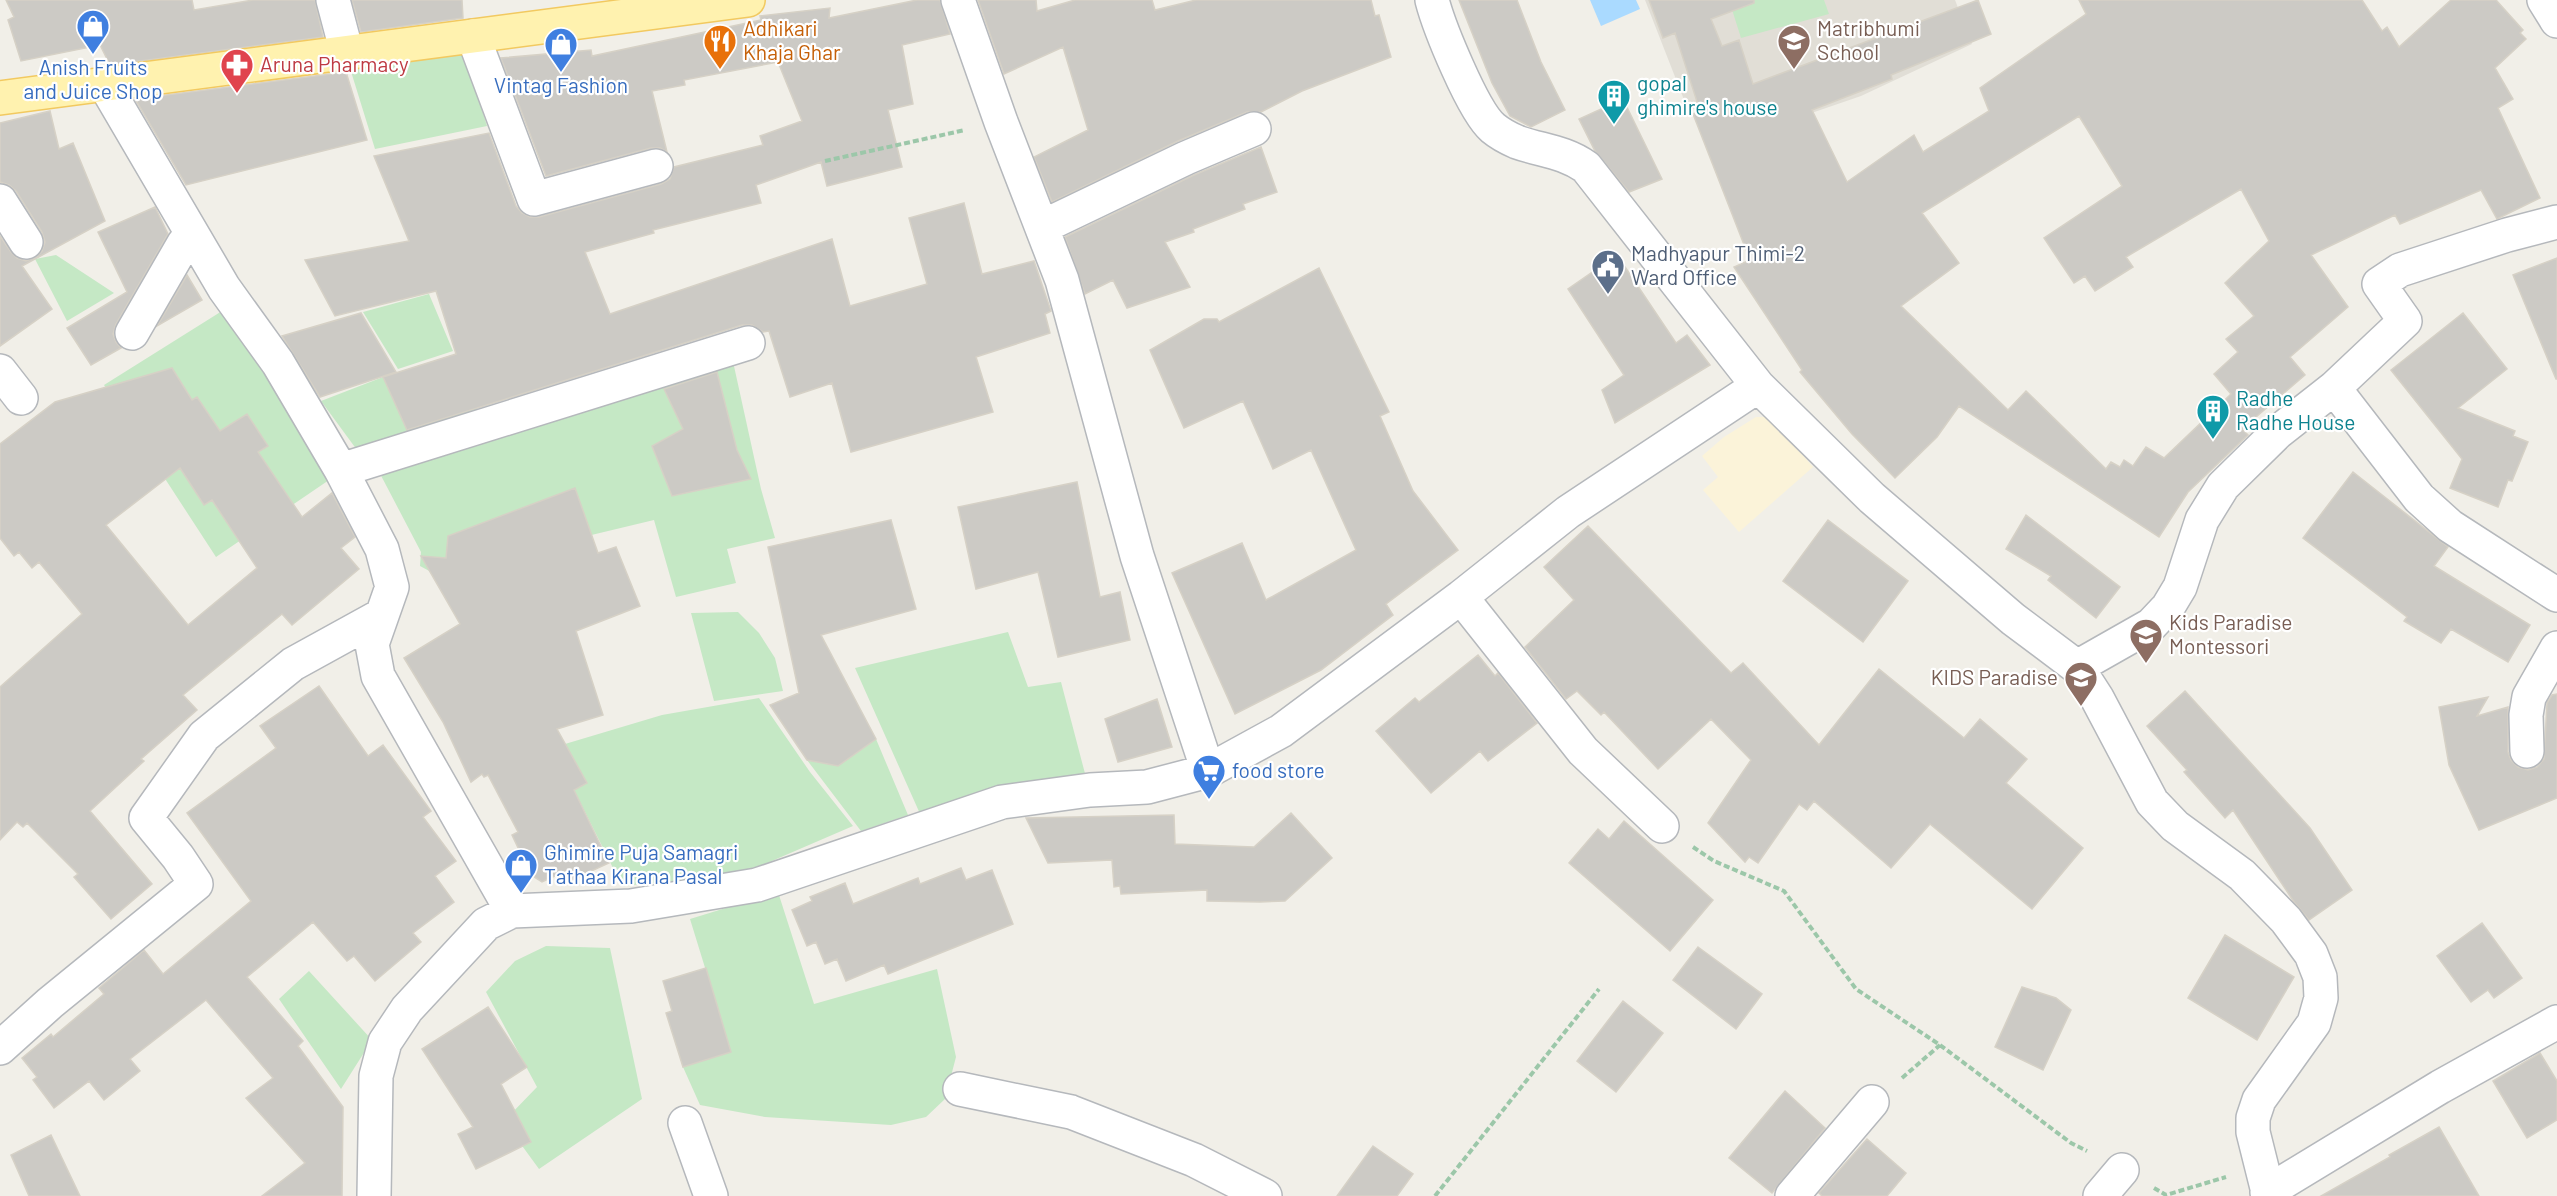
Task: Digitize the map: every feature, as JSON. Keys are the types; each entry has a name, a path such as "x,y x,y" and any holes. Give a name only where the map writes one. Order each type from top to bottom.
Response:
{"main road":[{"path":"0,98 748,0"}],"street":[{"path":"333,0 346,53"},
{"path":"958,0 1001,122 1062,280 1081,343 1137,556 1208,771"},
{"path":"1432,0 1440,28 1473,98 1492,127 1517,142 1571,157 1586,167 1758,386 1872,498 2013,619 2077,667 2097,698 2152,802 2175,826 2242,875 2286,920 2311,954 2320,977 2321,998 2314,1023 2259,1100 2253,1118 2253,1132 2266,1185 2556,1025"},
{"path":"2544,0 2557,21"},
{"path":"473,36 534,199 656,166"},
{"path":"105,85 224,288 278,363 341,470 382,549 392,587 372,644 378,676 512,911"},
{"path":"1042,227 1186,158 1254,129"},
{"path":"0,201 26,242"},
{"path":"2077,667 2151,625 2168,608 2180,587 2202,520 2223,486 2278,432 2334,388 2405,321 2379,284 2400,270 2507,235 2557,222"},
{"path":"132,333 184,243"},
{"path":"341,470 748,343"},
{"path":"0,371 21,398"},
{"path":"374,1196 376,1076 385,1042 407,1009 486,924 512,911 631,906 758,885 1002,802 1089,790 1147,787 1208,771 1281,731 1461,597 1568,512 1758,386"},
{"path":"2334,388 2419,498 2450,526 2557,595"},
{"path":"1461,597 1583,751 1662,826"},
{"path":"0,1048 59,996 196,884 178,856 146,818 204,736 293,664 382,615"},
{"path":"2527,751 2526,715 2529,697 2557,648"},
{"path":"960,1089 1071,1112 1194,1160 1265,1196"},
{"path":"1792,1196 1872,1102"},
{"path":"685,1123 711,1196"},
{"path":"2100,1196 2122,1170"}],"path":[{"path":"825,161 1001,122"},
{"path":"1662,826 1714,861 1784,891 1856,989 1940,1046 2071,1143 2166,1195 2266,1185"},
{"path":"1435,1196 1599,989"},
{"path":"1872,1102 1940,1046"}],"shaded area":[{"name":"Matribhumi School","path":"1645,0 1955,0 1972,44 1861,96 1765,129 1738,101 1688,110"}],"green space":[{"path":"1729,0 1824,0 1829,14 1741,38"},
{"path":"464,50 487,126 375,149 349,65"},
{"path":"56,255 114,293 67,321 35,259"},
{"path":"429,294 453,351 398,369 363,312"},
{"path":"230,306 332,478 216,557 104,385"},
{"path":"452,355 480,418 357,450 321,401 383,377"},
{"path":"732,357 761,489 775,538 727,549 736,583 676,597 654,520 433,573 420,566 421,552 376,466"},
{"path":"738,612 759,633 775,658 783,691 714,701 691,613"},
{"path":"1008,632 1028,687 1061,682 1088,785 921,816 855,668"},
{"path":"842,675 876,739 908,815 861,831 807,760 770,705"},
{"path":"759,698 810,772 853,826 760,866 712,878 622,886 574,790 587,783 565,744 662,715"},
{"path":"778,892 814,1004 937,969 956,1057 945,1099 926,1117 891,1125 765,1117 700,1105 683,1067 731,1052 690,919"},
{"path":"546,946 610,948 642,1099 539,1169 504,1121 537,1087 486,992 515,961"},
{"path":"309,971 372,1040 341,1089 279,999"}],"sand":[{"path":"1756,417 1770,417 1813,467 1739,532 1703,490 1718,477 1702,456 1724,437"}],"water":[{"path":"1590,0 1636,0 1640,9 1601,26"}],"building":[{"path":"6,0 192,0 194,10 253,0 315,0 323,37 110,65 100,45 21,61 8,20 14,17"},
{"path":"352,0 462,0 463,18 361,32"},
{"path":"917,0 940,0 950,34 902,45 913,104 888,110 902,167 827,186 821,162 756,185 761,203 653,230 654,233 585,252 610,314 832,239 850,306 927,284 909,218 964,203 982,274 1034,261 1051,311 1045,314 1050,333 976,357 993,412 851,452 832,383 790,397 769,331 763,332 752,325 742,325 407,430 383,377 456,354 436,291 335,316 305,260 409,241 374,156 489,133 516,206 530,217 539,217 661,184 670,179 674,167 763,145 760,136 802,121 778,62 684,80 685,85 652,91 667,152 660,148 651,148 546,176 501,58 591,50 592,56 761,20 760,16 830,8 829,18"},
{"path":"978,0 1036,0 1037,11 1075,0 1152,0 1155,10 1196,0 1371,0 1375,16 1379,15 1391,57 1302,91 1261,112 1247,112 1178,141 1052,202 1034,157 1088,130 1063,47 1004,74"},
{"path":"1459,0 1517,0 1541,62 1565,110 1531,127 1510,116 1492,83"},
{"path":"1649,0 1754,0 1754,3 1711,19 1722,46 1739,40 1753,84 1978,0 1991,34 1891,75 1892,79 1812,110 1847,182 1914,135 1923,152 1989,111 1980,88 2086,14 2079,0 2362,0 2382,31 2387,27 2399,47 2451,0 2496,0 2523,30 2520,33 2526,39 2495,68 2513,99 2498,108 2540,198 2497,219 2481,190 2400,224 2395,215 2311,255 2348,307 2290,357 2305,375 2242,429 2248,435 2188,492 2159,537 1959,406 1937,437 1895,478 1852,434 1800,372 1802,370 1734,267 1750,260 1693,114 1700,111 1675,33 1663,38","holes":["2079,116 2122,186 2044,238 2074,283 2085,276 2095,291 2133,267 2126,257 2241,189 2269,241 2225,283 2254,316 2226,339 2238,352 2214,374 2231,394 2164,458 2146,447 2133,466 2124,460 2120,467 2111,462 2106,469 2026,391 2008,410 1901,306 1959,263 1922,213"]},
{"path":"346,72 367,140 186,185 135,99"},
{"path":"1623,99 1662,179 1629,192 1595,151 1579,119"},
{"path":"50,111 59,149 73,143 105,221 22,266 52,309 0,346 0,236 17,258 26,261 36,257 42,251 45,242 42,232 16,191 0,182 0,123"},
{"path":"1261,147 1277,192 1243,204 1245,209 1193,229 1194,232 1165,242 1190,287 1127,308 1113,280 1085,294 1065,237 1194,175"},
{"path":"155,207 168,234 116,324 113,334 121,348 91,365 67,328 127,292 98,232"},
{"path":"1617,255 1676,343 1687,335 1710,365 1615,423 1602,390 1624,375 1568,289"},
{"path":"2557,258 2557,379 2556,379 2513,275"},
{"path":"1319,268 1389,412 1380,416 1413,491 1458,550 1386,604 1393,615 1321,670 1235,714 1172,573 1242,543 1266,600 1356,550 1311,450 1273,469 1243,401 1184,428 1150,350 1204,319 1217,319 1219,322"},
{"path":"187,275 202,300 157,326"},
{"path":"361,313 396,372 320,397 282,336"},
{"path":"2463,313 2507,369 2458,408 2515,431 2513,436 2528,442 2512,481 2508,480 2498,507 2450,488 2462,459 2391,370"},
{"path":"172,368 192,400 197,397 220,431 247,414 268,446 258,452 302,517 332,493 355,537 341,548 359,569 292,625 282,614 183,695 197,710 141,759 144,761 90,811 152,884 111,919 74,877 78,874 27,823 23,827 17,822 0,840 0,687 82,614 39,562 32,568 19,552 14,556 0,538 0,444 55,402","holes":["180,468 204,505 212,500 257,568 188,625 106,525"]},
{"path":"717,372 737,450 751,479 672,496 652,446 683,429 664,389"},
{"path":"2353,472 2448,547 2434,566 2530,625 2508,662 2451,629 2441,643 2404,621 2407,617 2303,538"},
{"path":"1077,482 1100,597 1120,592 1130,640 1058,657 1038,572 976,589 958,507"},
{"path":"575,488 598,553 616,547 640,606 576,631 603,715 557,729 587,783 574,790 609,863 561,885 557,875 542,882 531,875 512,835 518,832 488,775 484,777 482,774 471,782 443,722 404,658 460,624 421,556 446,558 448,536"},
{"path":"2026,515 2120,587 2096,618 2048,580 2051,576 2006,549"},
{"path":"891,520 916,609 821,635 876,739 838,766 807,760 770,705 799,693 768,547"},
{"path":"1828,520 1908,581 1863,642 1783,581"},
{"path":"1588,526 1731,673 1743,663 1819,745 1879,669 1964,738 1980,719 2027,759 2006,783 2083,848 2032,909 1930,824 1891,868 1814,801 1807,810 1799,804 1758,863 1749,857 1745,862 1708,823 1751,760 1711,719 1658,769 1604,712 1601,715 1577,691 1566,699 1525,647 1574,600 1544,567"},
{"path":"1478,655 1495,676 1498,673 1537,723 1488,761 1480,751 1431,793 1376,731 1415,698 1419,702"},
{"path":"319,686 368,756 383,745 431,811 423,817 456,861 435,876 454,902 413,933 421,942 375,981 354,956 347,961 313,922 247,977 303,1041 298,1046 343,1107 342,1196 262,1196 305,1163 246,1098 273,1078 206,1000 130,1059 140,1071 104,1100 89,1081 54,1108 33,1080 37,1077 22,1058 51,1034 53,1037 104,994 99,988 144,950 163,974 251,901 187,813 276,748 260,726"},
{"path":"2185,691 2310,828 2352,890 2309,920 2294,902 2233,810 2225,818 2184,772 2187,770 2147,726"},
{"path":"2557,694 2557,798 2479,830 2449,765 2439,707 2488,697 2477,716 2508,707 2508,752 2511,760 2518,767 2528,770 2537,767 2544,759 2547,703 2552,695"},
{"path":"1157,699 1172,747 1118,762 1105,719"},
{"path":"1291,813 1332,858 1285,901 1260,902 1207,901 1207,890 1121,894 1120,886 1114,887 1112,860 1048,863 1026,818 1174,815 1175,844 1254,847"},
{"path":"1624,821 1713,900 1670,951 1569,863 1598,829 1609,839"},
{"path":"961,868 966,880 992,870 1013,924 888,974 884,965 846,981 837,959 825,964 816,942 807,946 792,910 812,901 810,897 845,883 853,904 918,878 920,884"},
{"path":"2482,923 2522,978 2494,998 2488,990 2471,1002 2437,956"},
{"path":"2225,935 2294,977 2257,1040 2188,998"},
{"path":"1698,947 1762,994 1736,1029 1673,980"},
{"path":"706,968 731,1052 683,1067 666,1013 672,1011 663,981"},
{"path":"2022,987 2056,998 2071,1010 2043,1070 1995,1047"},
{"path":"1623,1001 1663,1033 1616,1092 1577,1061"},
{"path":"488,1007 527,1067 501,1084 531,1142 476,1169 458,1134 473,1127 422,1049"},
{"path":"2540,1053 2557,1081 2557,1120 2527,1138 2493,1081"},
{"path":"1785,1091 1825,1128 1772,1193 1729,1158"},
{"path":"2439,1127 2479,1196 2321,1196 2390,1157 2389,1155"},
{"path":"51,1135 80,1196 29,1196 11,1155"},
{"path":"1867,1139 1906,1173 1887,1196 1822,1196 1819,1193"},
{"path":"1373,1146 1413,1174 1397,1196 1337,1196"}],"place":[{"name":"Anish Fruits and Juice Shop","path":"93,55"},
{"name":"Adhikari Khaja Ghar","path":"720,70"},
{"name":"Matribhumi School","path":"1794,70"},
{"name":"Vintag Fashion","path":"561,73"},
{"name":"Aruna Pharmacy","path":"237,94"},
{"name":"gopal ghimire's house","path":"1614,125"},
{"name":"Madhyapur Thimi-2 Ward Office","path":"1608,295"},
{"name":"Radhe Radhe House","path":"2213,440"},
{"name":"Kids Paradise Montessori","path":"2146,664"},
{"name":"KIDS Paradise","path":"2081,707"},
{"name":"food store","path":"1209,800"},
{"name":"Ghimire Puja Samagri Tathaa Kirana Pasal","path":"521,894"}]}
